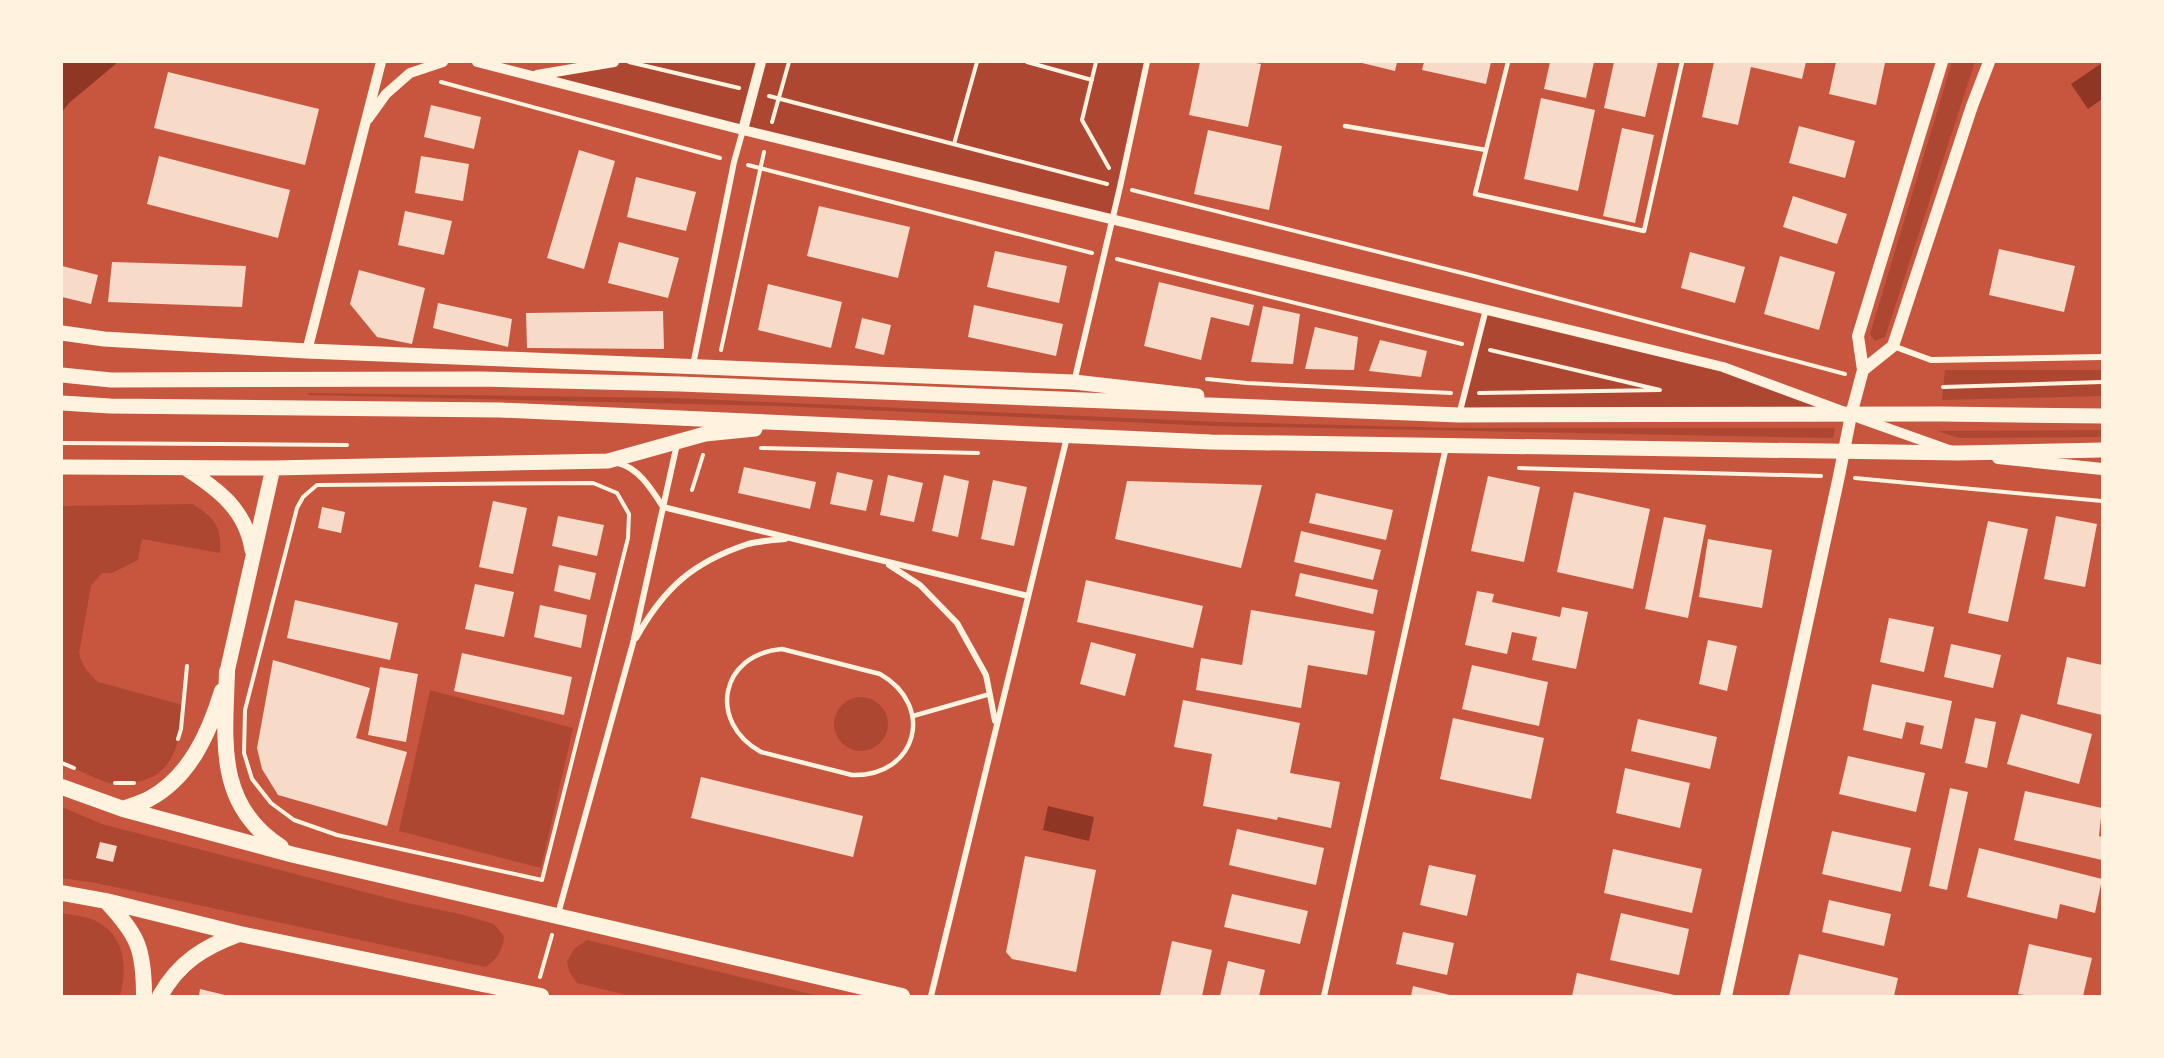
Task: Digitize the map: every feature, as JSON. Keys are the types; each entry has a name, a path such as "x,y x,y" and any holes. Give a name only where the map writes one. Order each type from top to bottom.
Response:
{"highway":[{"path":"123,809 148,800 173,782 195,756 210,723 227,672"},
{"path":"227,672 226,767 248,817 263,835 294,855"},
{"path":"62,787 123,809 294,855 902,996"},
{"path":"62,893 106,901 240,934 537,996"},
{"path":"106,901 134,935 144,968 144,996"},
{"path":"160,996 165,987 195,955 211,945 240,934"}],"main road":[{"path":"1726,996 1845,451 1851,414 1862,374 1858,336 1942,62"},
{"path":"1862,374 1893,346 1972,106 1989,62"},
{"path":"62,333 104,339 307,351 1074,382 1313,410"},
{"path":"62,375 111,380 481,380 692,384 1460,415 1851,414 2103,417"},
{"path":"62,403 110,406 500,410 1210,442 1958,453 2103,450"},
{"path":"62,467 273,468 608,461 705,434 814,424"},
{"path":"1958,453 2103,469"},
{"path":"185,468 210,484 236,511 249,532 253,559"},
{"path":"227,672 273,468"}],"street":[{"path":"307,351 381,62"},
{"path":"363,126 386,94 410,73 443,62"},
{"path":"477,62 743,129 1723,367 1958,453"},
{"path":"533,76 614,62"},
{"path":"693,366 734,162 761,62"},
{"path":"1074,382 1147,62"},
{"path":"1460,415 1486,309"},
{"path":"1893,346 1931,360 2103,357"},
{"path":"932,996 1067,435"},
{"path":"557,917 633,644 677,440"},
{"path":"1324,996 1446,447"},
{"path":"608,461 625,465 646,481 663,507 1028,596"},
{"path":"633,644 651,611 674,585 708,561 750,544 790,538"},
{"path":"884,562 920,585 957,623 986,675 996,726"}],"lane":[{"path":"1508,62 1475,194 1644,231 1682,62"},
{"path":"1345,126 1486,150"},
{"path":"783,649 880,674 902,690 913,716 913,730 902,756 880,772 866,776 852,775 761,752 749,745 739,736 732,724 727,711 727,698 736,672 745,662 756,654 783,649"},
{"path":"913,716 990,694"}],"path":[{"path":"628,62 778,98 1120,187 1862,374"},
{"path":"720,353 768,135 789,62"},
{"path":"954,144 977,62"},
{"path":"1027,62 1092,80"},
{"path":"1096,62 1082,120 1120,187"},
{"path":"410,73 734,162 1103,256 1660,390 1465,393 1247,383 1202,378"},
{"path":"1943,387 2103,382"},
{"path":"62,443 350,445"},
{"path":"692,490 705,446"},
{"path":"753,447 979,453"},
{"path":"1512,468 1839,476 2103,501"},
{"path":"593,483 617,493 629,514 628,538 542,880 337,835 294,820 272,802 252,779 243,753 245,710 297,508 303,497 317,485 593,483"},
{"path":"176,750 181,729 188,666"},
{"path":"62,763 82,771"},
{"path":"111,783 145,782"},
{"path":"537,996 557,917"}],"shaded area":[{"path":"62,62 118,62 69,103 62,112"},
{"path":"614,62 1147,62 1112,219 533,76"},
{"path":"1952,62 1975,62 1885,337 1875,341 1870,334"},
{"path":"2102,63 2102,99 2088,109 2071,84"},
{"path":"1486,309 1723,367 1851,415 1459,415"},
{"path":"1945,370 2102,370 2102,396 1942,400"},
{"path":"309,393 675,398 1218,422 1457,428 1835,428 1833,438 1213,426 779,406 308,395"},
{"path":"2102,430 2102,437 1959,438 1937,431"},
{"path":"192,504 206,513 215,523 220,536 220,553 142,539 138,560 112,573 102,573 91,586 79,653 88,672 98,682 183,705 180,733 172,758 165,767 156,775 143,780 119,784 109,783 62,763 62,506"},
{"path":"430,690 573,728 541,868 399,831"},
{"path":"856,697 866,697 876,701 884,709 888,724 884,739 876,747 866,751 856,751 846,747 838,739 834,729 834,719 838,709 846,701"},
{"path":"1048,806 1094,817 1089,841 1043,830"},
{"path":"62,807 102,824 494,924 504,936 502,946 496,958 485,967 96,883 62,878"},
{"path":"62,913 94,920 112,934 122,952 124,974 120,996 62,996"},
{"path":"587,940 819,996 631,996 577,983 570,973 567,962 574,949"}],"building":[{"path":"1200,62 1261,64 1248,127 1189,115"},
{"path":"1358,62 1397,62 1395,71"},
{"path":"1424,62 1491,62 1486,84 1422,70"},
{"path":"1550,62 1594,62 1586,98 1544,89"},
{"path":"1614,62 1658,62 1645,117 1604,108"},
{"path":"1714,62 1806,62 1802,79 1751,67 1738,125 1702,117"},
{"path":"1836,62 1885,63 1876,105 1829,94"},
{"path":"168,72 319,109 305,165 154,128"},
{"path":"1541,98 1595,110 1578,191 1524,179"},
{"path":"431,105 481,117 474,149 424,137"},
{"path":"1799,126 1855,141 1845,178 1789,163"},
{"path":"1622,128 1654,135 1635,223 1603,216"},
{"path":"1208,130 1282,146 1269,210 1194,194"},
{"path":"579,150 615,161 584,269 547,258"},
{"path":"159,156 290,190 278,238 147,204"},
{"path":"421,156 469,164 463,201 415,193"},
{"path":"636,177 696,192 686,231 627,217"},
{"path":"1793,196 1847,214 1837,244 1783,227"},
{"path":"819,206 910,227 898,278 807,256"},
{"path":"405,211 452,221 444,255 398,245"},
{"path":"619,242 679,258 668,298 608,283"},
{"path":"1999,249 2075,266 2064,312 1989,295"},
{"path":"995,251 1067,266 1059,303 987,287"},
{"path":"1690,252 1745,267 1735,303 1681,288"},
{"path":"1780,256 1835,272 1819,330 1764,314"},
{"path":"112,262 246,266 242,307 108,302"},
{"path":"62,266 98,275 91,304 62,297"},
{"path":"359,270 425,288 412,344 377,337 350,304"},
{"path":"1159,282 1254,305 1249,326 1211,317 1201,360 1144,346"},
{"path":"768,284 842,302 831,348 758,330"},
{"path":"438,303 512,319 508,347 433,328"},
{"path":"974,305 1063,324 1056,356 968,337"},
{"path":"1263,306 1300,314 1293,364 1251,362"},
{"path":"663,311 664,349 527,348 526,313"},
{"path":"862,318 891,325 884,355 855,348"},
{"path":"1315,327 1358,337 1354,370 1305,369"},
{"path":"1380,340 1427,351 1421,377 1369,371"},
{"path":"744,467 816,482 810,509 738,493"},
{"path":"837,472 873,480 866,511 830,504"},
{"path":"888,475 923,483 914,522 880,515"},
{"path":"944,475 969,481 958,537 932,531"},
{"path":"1488,476 1540,487 1524,562 1471,551"},
{"path":"993,480 1027,487 1014,546 981,539"},
{"path":"1127,481 1262,485 1241,568 1115,539"},
{"path":"1574,492 1650,509 1633,589 1557,572"},
{"path":"1316,493 1393,510 1386,540 1309,523"},
{"path":"493,501 527,508 513,574 479,567"},
{"path":"322,507 345,512 341,533 318,528"},
{"path":"558,516 604,525 597,556 552,546"},
{"path":"2056,516 2097,524 2085,587 2044,579"},
{"path":"1664,517 1706,525 1688,618 1645,609"},
{"path":"1988,521 2028,529 2008,622 1968,613"},
{"path":"1301,531 1381,550 1373,580 1294,562"},
{"path":"1708,539 1772,550 1762,608 1699,597"},
{"path":"559,565 596,573 590,600 554,591"},
{"path":"1300,573 1378,590 1373,614 1295,596"},
{"path":"1086,580 1203,606 1193,648 1077,622"},
{"path":"475,584 514,592 504,637 465,629"},
{"path":"1477,591 1494,594 1492,602 1560,617 1562,607 1588,612 1576,669 1532,660 1537,637 1512,632 1507,654 1465,645"},
{"path":"295,600 398,623 390,660 287,638"},
{"path":"540,605 587,615 581,648 534,637"},
{"path":"1251,610 1375,631 1367,675 1308,665 1301,708 1196,690 1201,658 1242,665"},
{"path":"1889,618 1934,627 1924,672 1880,662"},
{"path":"1708,640 1737,646 1727,691 1699,684"},
{"path":"1091,642 1136,654 1125,696 1080,684"},
{"path":"1951,644 2001,655 1993,688 1944,677"},
{"path":"462,653 572,677 564,715 454,691"},
{"path":"2067,657 2102,665 2102,715 2057,704"},
{"path":"273,660 370,688 356,738 407,752 387,826 278,795 262,769 257,748"},
{"path":"1472,665 1548,682 1539,726 1462,709"},
{"path":"380,667 418,674 406,742 368,735"},
{"path":"1872,684 1952,701 1942,749 1920,744 1924,726 1906,722 1902,739 1863,730"},
{"path":"1183,700 1300,723 1290,773 1340,782 1331,828 1278,817 1277,820 1203,806 1212,754 1174,747"},
{"path":"2021,714 2092,734 2079,784 2007,764"},
{"path":"1453,718 1544,738 1531,799 1440,779"},
{"path":"1975,718 1996,722 1987,768 1965,763"},
{"path":"1638,719 1717,737 1710,769 1631,751"},
{"path":"1848,756 1925,773 1916,812 1839,794"},
{"path":"1625,768 1690,783 1680,828 1616,813"},
{"path":"701,777 863,816 853,857 691,818"},
{"path":"1950,788 1968,792 1947,890 1929,886"},
{"path":"2025,791 2102,808 2099,836 2102,837 2102,860 2014,840"},
{"path":"1237,829 1324,848 1316,885 1229,865"},
{"path":"1832,831 1911,848 1901,892 1822,874"},
{"path":"100,842 117,846 113,862 96,858"},
{"path":"1979,848 2102,879 2095,913 2060,904 2057,919 1967,897"},
{"path":"1613,849 1702,869 1692,913 1604,893"},
{"path":"1025,856 1096,870 1076,972 1012,959 1006,952"},
{"path":"1429,865 1476,875 1467,916 1420,905"},
{"path":"1232,894 1308,911 1300,944 1224,927"},
{"path":"1829,900 1891,914 1884,946 1822,932"},
{"path":"1621,913 1689,929 1679,975 1610,960"},
{"path":"1403,932 1454,943 1447,975 1396,964"},
{"path":"1172,941 1212,950 1202,996 1160,996"},
{"path":"2029,944 2092,958 2083,996 2018,994"},
{"path":"1799,954 1898,978 1894,996 1789,996"},
{"path":"1228,961 1265,970 1259,996 1220,996"},
{"path":"1577,973 1679,996 1572,996"},
{"path":"1413,986 1454,996 1411,996"},
{"path":"200,989 229,996 199,996"}]}
